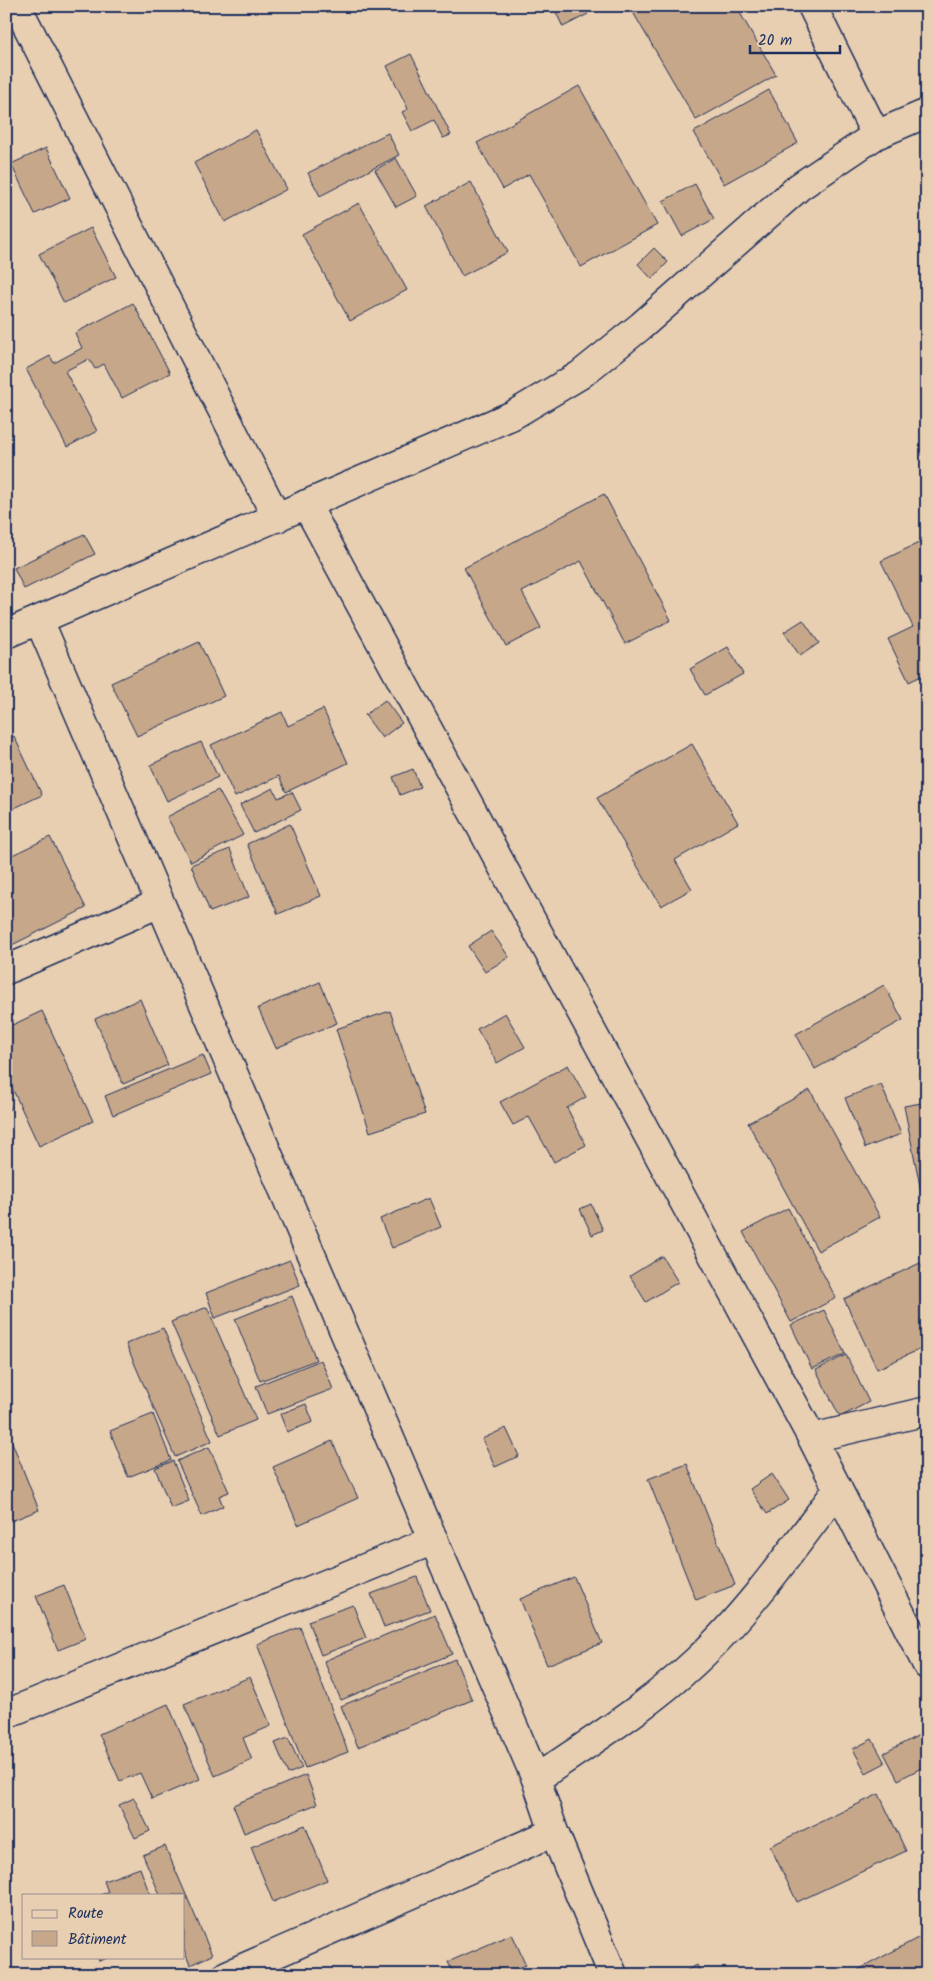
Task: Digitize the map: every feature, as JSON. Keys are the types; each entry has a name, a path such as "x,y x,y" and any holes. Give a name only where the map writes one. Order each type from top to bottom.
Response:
{"street":[{"path":"17,6 276,518"},
{"path":"812,6 876,135"},
{"path":"6,634 513,415 580,375 641,326 799,187 876,135 927,113"},
{"path":"306,504 812,1438 927,1665"},
{"path":"39,620 536,1779 554,1832 613,1975"},
{"path":"6,970 160,903"},
{"path":"812,1438 927,1411"},
{"path":"536,1779 641,1707 696,1662 774,1573 838,1489"},
{"path":"6,1714 434,1540"},
{"path":"227,1975 554,1832"}],"building":[{"path":"553,6 584,6 588,14 563,27"},
{"path":"647,6 736,6 776,75 696,120 634,14"},
{"path":"411,54 451,135 443,138 434,120 412,131 402,112 408,109 387,66"},
{"path":"6,80 13,93 6,97"},
{"path":"579,86 657,225 581,267 529,174 503,189 477,143"},
{"path":"769,90 798,143 724,184 694,132"},
{"path":"256,130 287,189 225,222 194,163"},
{"path":"388,133 399,155 320,196 308,173"},
{"path":"46,148 70,198 35,214 11,164"},
{"path":"396,158 417,196 396,207 375,170"},
{"path":"471,182 508,252 462,276 426,206"},
{"path":"695,184 714,219 682,236 663,201"},
{"path":"359,203 407,290 350,321 302,234"},
{"path":"91,228 116,277 64,303 39,254"},
{"path":"654,248 668,262 652,279 638,264"},
{"path":"133,303 170,373 122,398 104,364 95,369 89,359 65,371 97,431 67,447 26,369 50,356 54,363 82,348 75,333"},
{"path":"604,494 671,620 625,644 581,561 522,592 541,628 506,646 464,568"},
{"path":"84,534 95,554 24,589 14,568"},
{"path":"927,539 927,673 909,682 888,639 913,627 881,561"},
{"path":"803,620 819,643 800,656 784,632"},
{"path":"199,642 224,696 137,736 111,683"},
{"path":"728,647 743,674 705,695 690,669"},
{"path":"385,700 402,723 382,738 365,715"},
{"path":"323,709 348,763 286,792 279,776 235,797 211,745 282,712 288,726"},
{"path":"14,736 42,795 6,812 6,740"},
{"path":"201,742 218,777 167,801 150,765"},
{"path":"692,744 738,823 675,860 692,889 661,906 597,798"},
{"path":"413,769 420,787 400,795 393,777"},
{"path":"273,788 278,798 292,792 301,810 254,833 240,805"},
{"path":"218,790 243,835 191,862 167,817"},
{"path":"290,824 321,896 278,914 247,844"},
{"path":"50,837 86,908 6,948 6,858"},
{"path":"230,849 249,897 210,912 191,865"},
{"path":"491,931 509,957 485,972 468,946"},
{"path":"320,982 337,1023 276,1048 258,1008"},
{"path":"884,985 903,1020 815,1069 796,1034"},
{"path":"140,999 168,1065 123,1084 95,1019"},
{"path":"42,1011 93,1121 39,1146 6,1075 6,1028"},
{"path":"390,1011 425,1114 370,1132 336,1029"},
{"path":"505,1013 525,1047 497,1063 477,1029"},
{"path":"203,1055 211,1074 113,1115 105,1096"},
{"path":"568,1065 586,1097 567,1108 586,1145 554,1162 529,1117 513,1125 500,1102"},
{"path":"881,1084 901,1134 865,1148 845,1098"},
{"path":"810,1090 880,1217 818,1251 748,1123"},
{"path":"6,1096 11,1109 6,1111"},
{"path":"927,1102 927,1221 904,1106"},
{"path":"429,1198 441,1227 392,1248 380,1219"},
{"path":"591,1204 603,1230 592,1235 580,1209"},
{"path":"788,1208 836,1298 791,1322 743,1232"},
{"path":"662,1256 678,1282 646,1302 630,1276"},
{"path":"290,1260 300,1285 215,1318 206,1293"},
{"path":"920,1263 927,1278 927,1346 877,1369 844,1299"},
{"path":"292,1296 316,1360 260,1381 235,1319"},
{"path":"207,1307 256,1420 220,1435 171,1322"},
{"path":"824,1310 845,1354 812,1369 791,1325"},
{"path":"163,1328 212,1441 175,1457 126,1344"},
{"path":"846,1355 869,1402 840,1417 816,1370"},
{"path":"321,1360 333,1389 267,1414 256,1386"},
{"path":"306,1404 313,1422 287,1432 280,1414"},
{"path":"153,1414 171,1460 128,1477 110,1431"},
{"path":"6,1427 39,1510 6,1523"},
{"path":"506,1428 519,1456 495,1467 482,1439"},
{"path":"332,1441 358,1498 298,1525 273,1467"},
{"path":"209,1447 229,1492 219,1496 223,1506 202,1516 177,1461"},
{"path":"173,1461 189,1501 171,1508 155,1468"},
{"path":"687,1464 735,1585 696,1600 648,1479"},
{"path":"772,1474 789,1500 767,1514 750,1489"},
{"path":"417,1577 430,1610 384,1627 371,1594"},
{"path":"574,1577 602,1643 547,1665 520,1599"},
{"path":"64,1585 86,1639 58,1650 36,1596"},
{"path":"353,1605 366,1638 321,1655 308,1621"},
{"path":"435,1614 452,1654 341,1700 324,1661"},
{"path":"300,1627 348,1752 305,1768 257,1644"},
{"path":"455,1659 472,1700 358,1747 341,1706"},
{"path":"250,1677 271,1726 243,1738 252,1760 215,1776 184,1704"},
{"path":"168,1704 200,1779 152,1799 140,1773 120,1781 99,1734"},
{"path":"927,1731 927,1765 898,1780 884,1753"},
{"path":"288,1738 302,1768 288,1774 275,1743"},
{"path":"872,1739 885,1763 866,1773 853,1749"},
{"path":"306,1775 317,1804 244,1833 233,1805"},
{"path":"879,1794 906,1851 797,1902 770,1846"},
{"path":"134,1798 150,1831 135,1838 119,1805"},
{"path":"305,1825 327,1880 273,1902 251,1847"},
{"path":"165,1846 212,1955 190,1965 185,1952 185,1894 160,1894 143,1855"},
{"path":"140,1868 150,1894 103,1894 108,1892 104,1881"},
{"path":"927,1933 927,1975 861,1975 858,1970"},
{"path":"512,1934 526,1965 513,1970 515,1975 454,1975 448,1962"},
{"path":"697,1965 701,1975 678,1975"}]}
